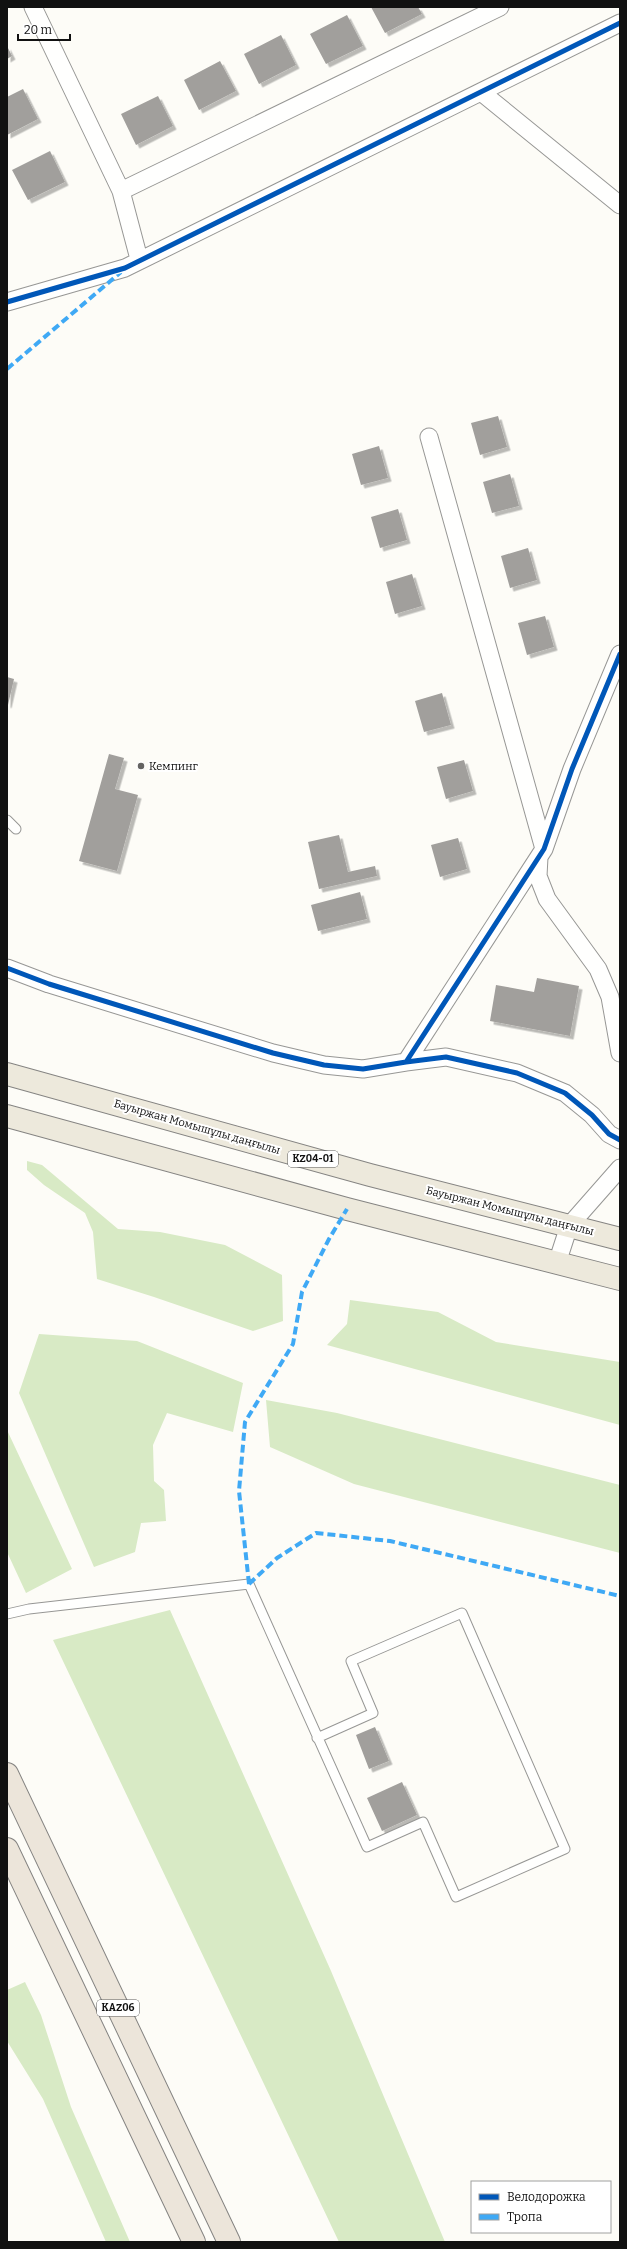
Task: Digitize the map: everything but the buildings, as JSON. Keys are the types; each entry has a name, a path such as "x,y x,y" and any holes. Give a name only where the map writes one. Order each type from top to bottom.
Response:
{"highway":[{"name":"KАZ06","path":"8,1779 229,2242"},
{"name":"KАZ06","path":"7,1849 194,2242"}],"main road":[{"name":"Бауыржан Момышұлы даңғылы","path":"7,1074 370,1175 620,1239"},
{"path":"7,1116 340,1207 620,1279"}],"street":[{"path":"34,7 121,191 139,259"},
{"path":"121,191 500,7"},
{"path":"7,302 125,268 139,259 620,23"},
{"path":"481,92 620,205"},
{"path":"406,1062 542,853 429,437"},
{"path":"620,654 572,769 542,853 538,876 547,899 598,969 610,997 620,1053"},
{"path":"7,968 49,984 273,1053 324,1065 363,1069 446,1057 517,1073 565,1093 592,1115 609,1134 620,1140"},
{"path":"557,1263 569,1226 620,1168"}],"lane":[{"path":"7,820 16,829"},
{"path":"7,1614 30,1609 249,1584 318,1738 367,1847 423,1822 456,1897 565,1849 462,1613 351,1661 373,1713 318,1738"}],"green space":[{"path":"27,1161 42,1165 118,1229 160,1232 225,1245 282,1275 283,1321 253,1331 97,1279 93,1232 85,1213 44,1185 27,1170"},
{"path":"350,1300 438,1312 496,1342 620,1362 620,1425 327,1345 347,1324"},
{"path":"39,1334 137,1341 243,1383 233,1432 167,1413 153,1445 154,1481 164,1490 166,1521 141,1523 135,1552 94,1567 19,1393"},
{"path":"266,1400 337,1413 620,1485 620,1553 354,1484 270,1447"},
{"path":"7,1430 72,1569 26,1593 7,1552"},
{"path":"170,1610 331,1971 445,2242 339,2242 53,1640"},
{"path":"25,1982 41,2015 71,2107 130,2242 106,2242 43,2099 7,2041 7,1990"}],"marked path":[{"path":"7,369 121,272"},
{"path":"249,1584 239,1491 245,1422 293,1344 302,1292 329,1239 347,1209"},
{"path":"249,1584 277,1558 316,1533 390,1541 620,1596"}],"cycle path":[{"path":"7,302 125,268 620,23"},
{"path":"620,654 572,769 544,849 406,1062 446,1057 517,1073 565,1093 592,1115 609,1134 620,1140"},
{"path":"7,968 49,984 273,1053 324,1065 363,1069 406,1062"}],"place":[{"name":"Кемпинг","path":"141,766"}]}
